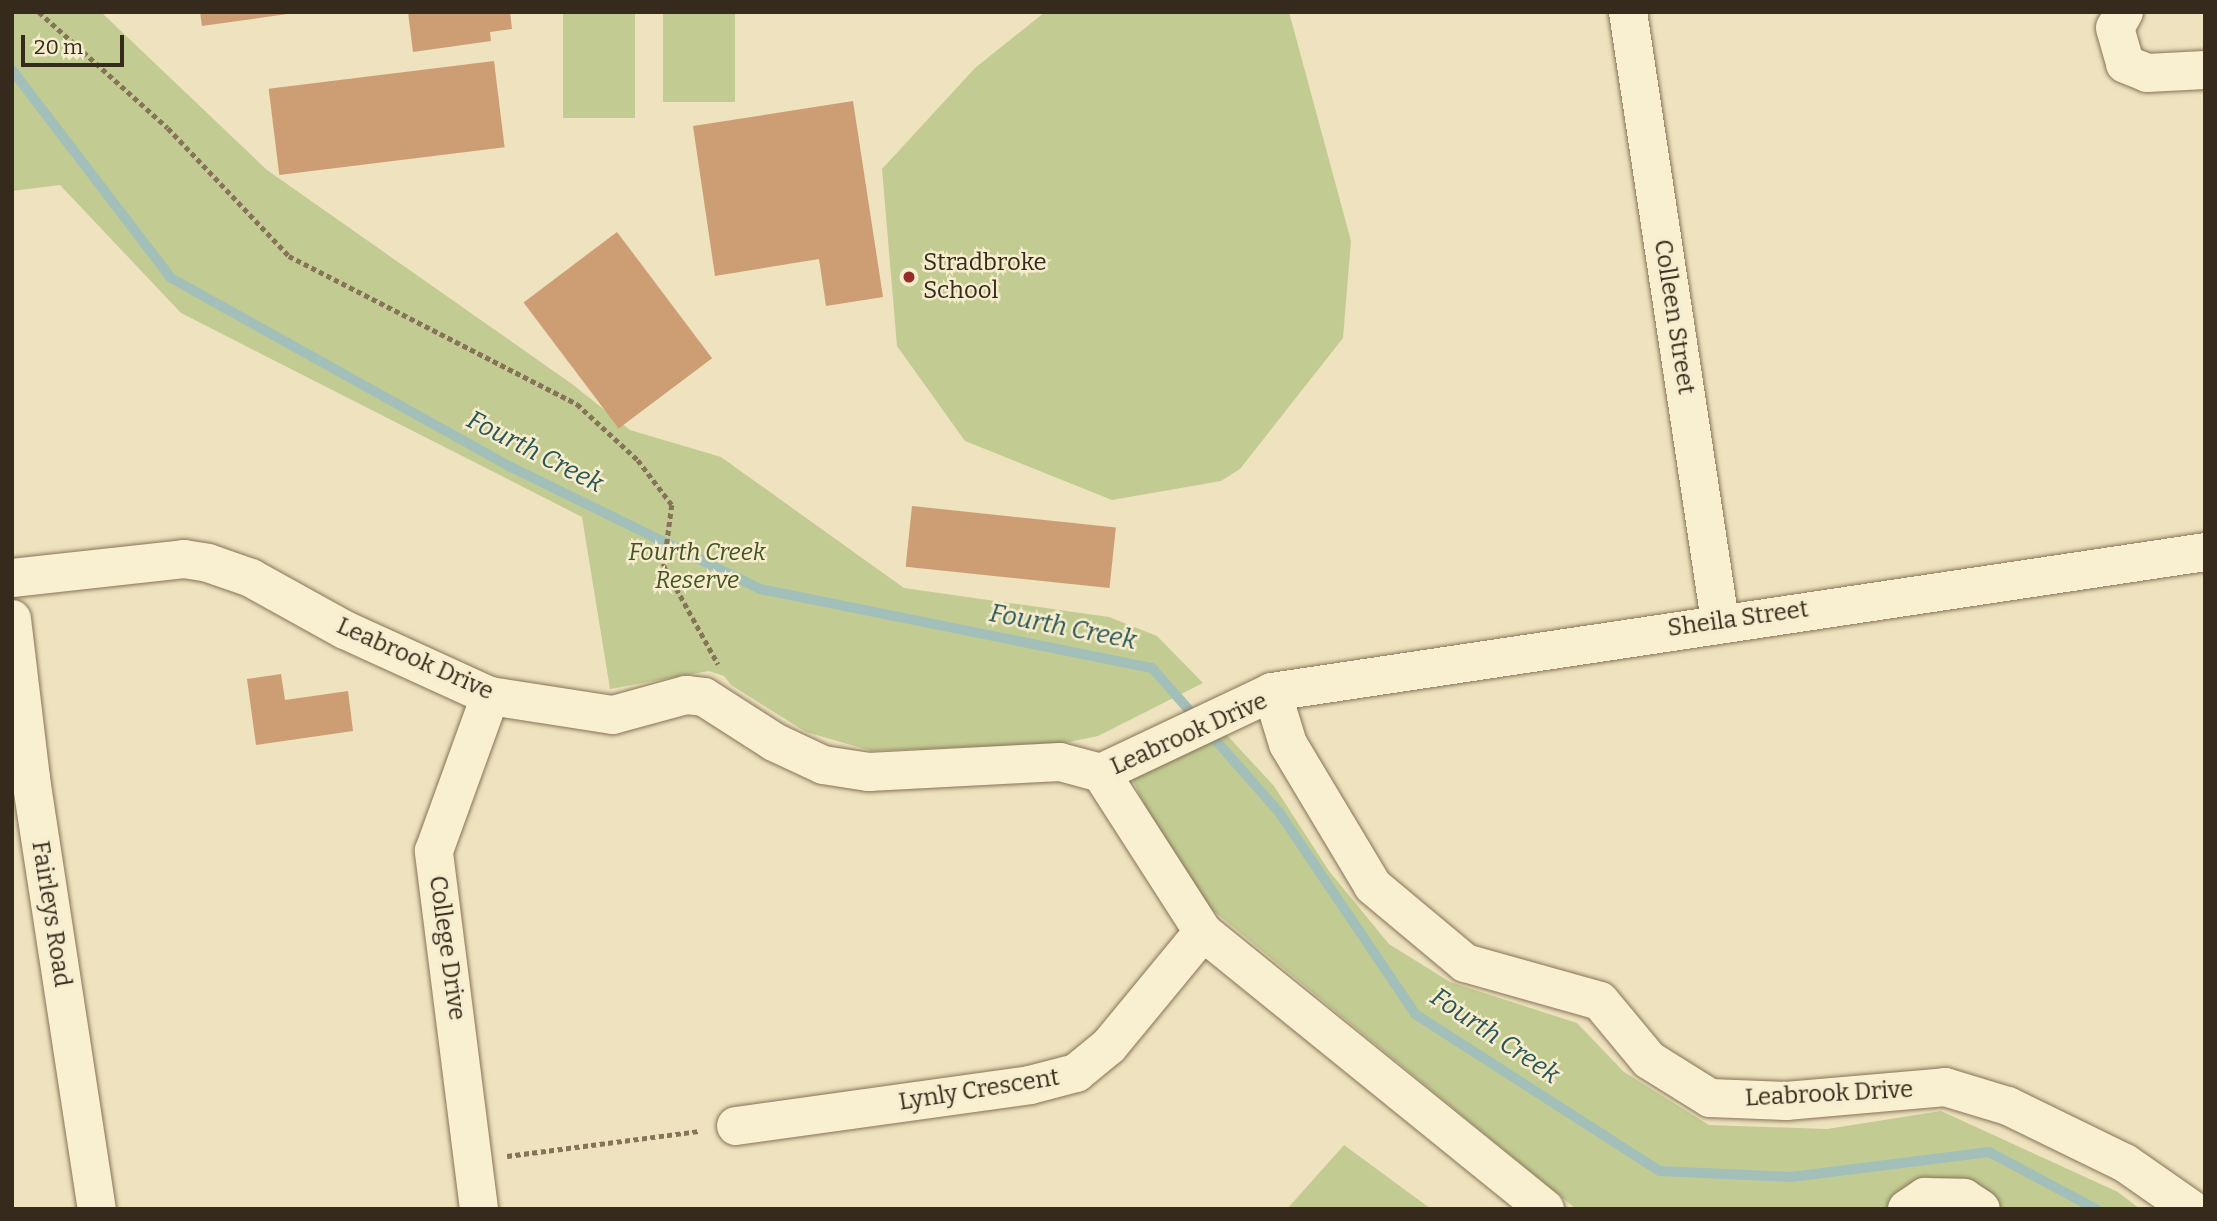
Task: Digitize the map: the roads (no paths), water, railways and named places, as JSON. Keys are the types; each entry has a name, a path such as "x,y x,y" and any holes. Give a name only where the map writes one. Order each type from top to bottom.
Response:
{"street":[{"name":"Colleen Street","path":"1628,12 1720,621"},
{"path":"2124,12 2115,28 2125,64 2147,73 2205,70"},
{"name":"Sheila Street","path":"1272,692 1720,621 2205,552"},
{"name":"Leabrook Drive","path":"12,579 184,559 208,563 251,578 345,630 490,696 613,715 686,695 704,697 774,742 823,765 869,772 1060,762 1101,773 1272,692 1288,744 1373,886 1465,963 1600,1001 1649,1060 1710,1098 1799,1100 1945,1087 2008,1106 2125,1163 2191,1209"},
{"name":"Fairleys Road","path":"12,619 22,781 97,1209"},
{"name":"College Drive","path":"479,1209 434,851 490,696"},
{"name":"Leabrook Drive","path":"1101,773 1203,932 1545,1209"},
{"name":"Lynly Crescent","path":"736,1126 1030,1085 1076,1073 1109,1046 1203,932"},
{"path":"1907,1209 1925,1197 1964,1198 1981,1209"}],"waterway":[{"name":"Fourth Creek","path":"12,70 171,278 511,467 760,589 1152,668 1279,812 1415,1014 1660,1171 1791,1177 1989,1152 2096,1209"}],"place":[{"name":"Stradbroke School","path":"909,277"}],"park label":[{"name":"Fourth Creek Reserve","path":"697,567"}]}
